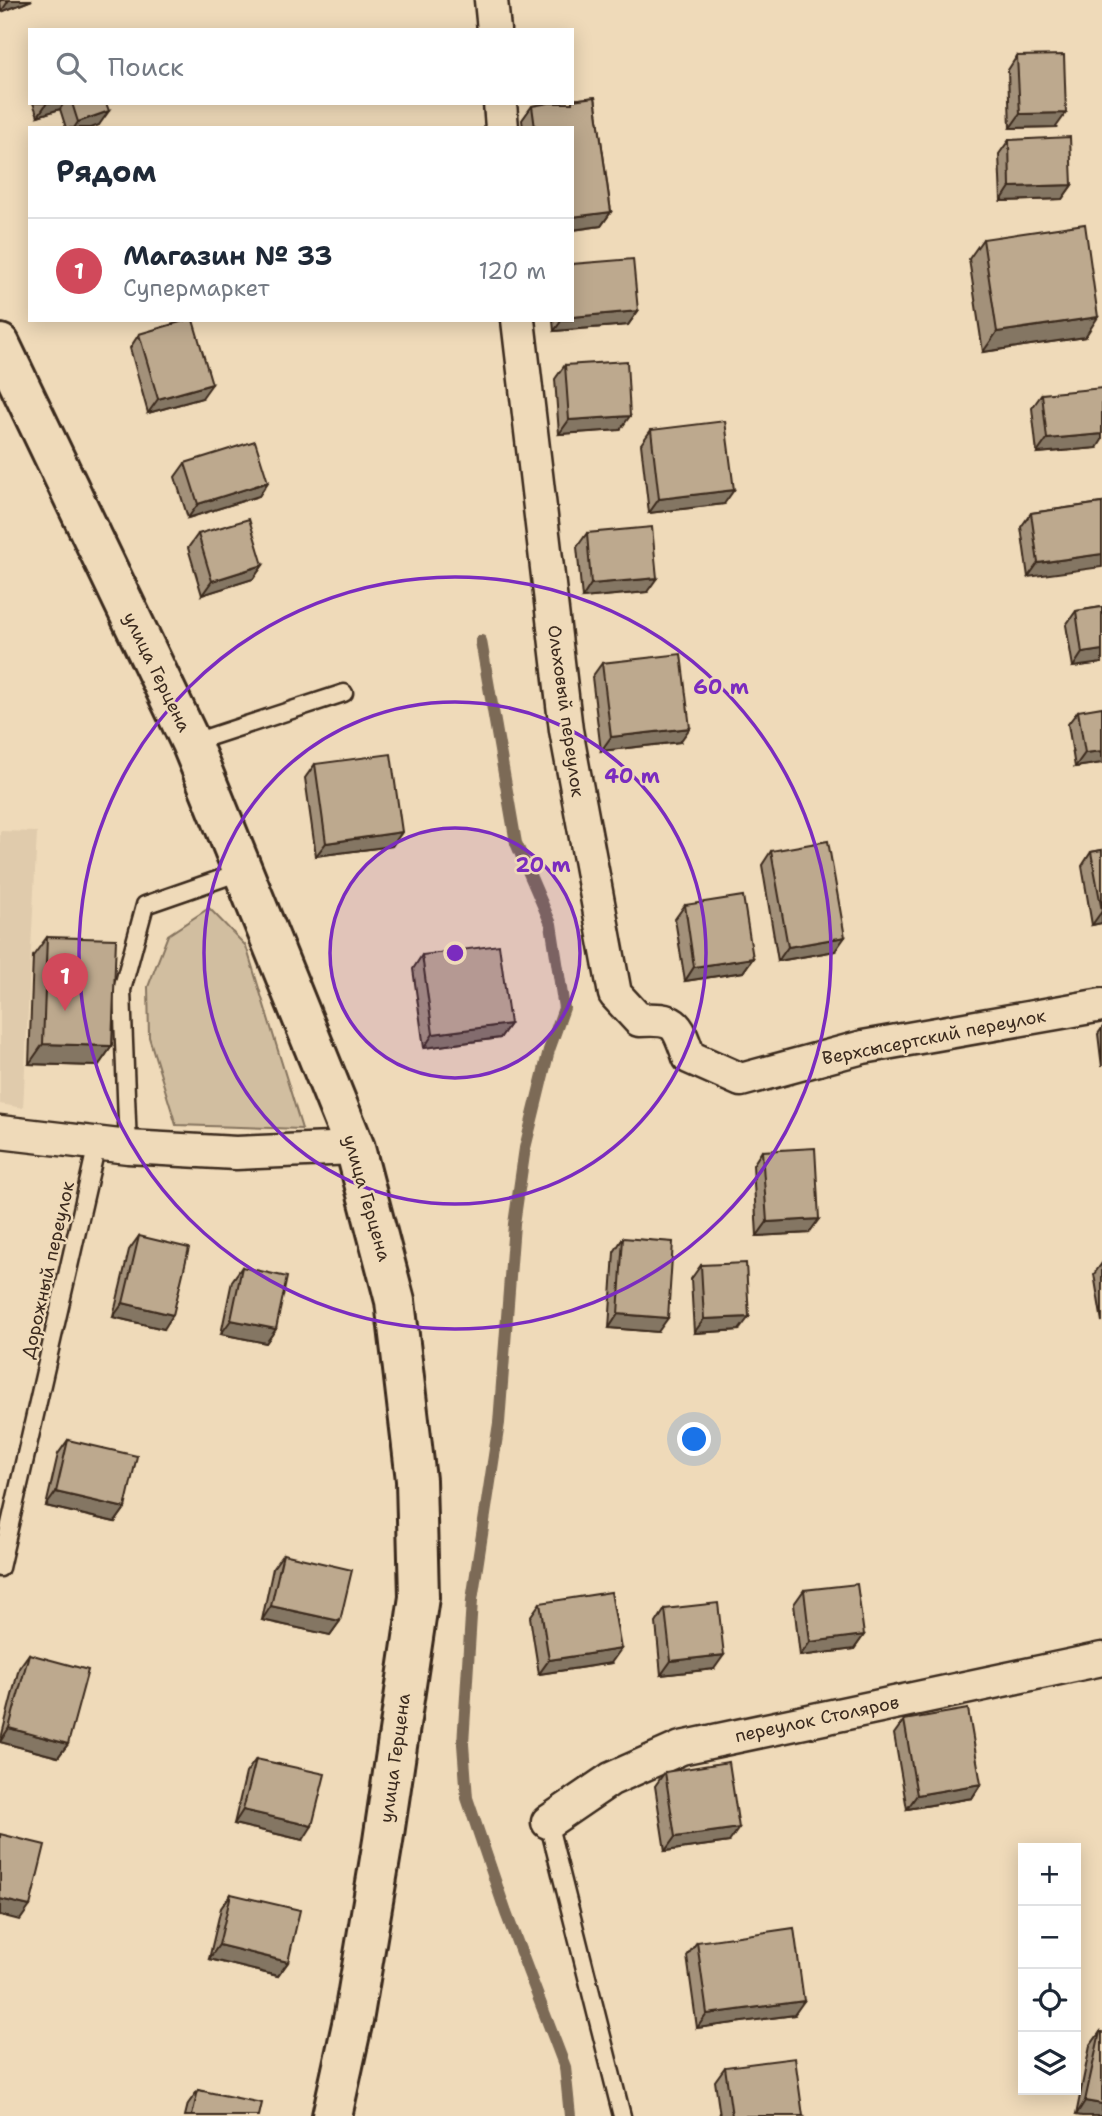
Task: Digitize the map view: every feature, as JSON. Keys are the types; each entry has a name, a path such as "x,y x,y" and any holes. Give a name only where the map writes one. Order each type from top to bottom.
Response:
{"main road":[{"name":"улица Герцена","path":"0,344 191,743 355,1148 395,1301 416,1480 419,1597 354,2015 332,2116"}],"street":[{"path":"491,0 494,28"},
{"path":"500,105 502,126"},
{"name":"Ольховый переулок","path":"518,322 566,730 615,994 639,1020 663,1018 680,1030 689,1057"},
{"name":"Верхсысертский переулок","path":"689,1057 741,1080 863,1047 1102,1005"},
{"path":"0,1132 128,1147 236,1153 355,1148"},
{"name":"переулок Столяров","path":"548,1822 611,1779 681,1748 1102,1659"}],"lane":[{"path":"191,743 344,693"},
{"path":"128,1147 122,990 145,905 243,871"},
{"name":"Дорожный переулок","path":"0,1568 97,1144"},
{"path":"548,1822 622,2116"}],"shaded area":[{"path":"0,831 37,832 23,1108 0,1104"},
{"path":"209,908 246,946 302,1129 176,1125 149,1037 148,987 168,935"}],"building":[{"path":"1064,55 1066,113 1020,114 1017,56"},
{"path":"595,97 611,212 574,217 574,126 535,126 532,106 574,105 574,100"},
{"path":"73,105 107,105 109,111 78,122"},
{"path":"1070,137 1072,185 1010,187 1009,140"},
{"path":"1085,224 1098,317 997,332 983,239"},
{"path":"633,259 638,311 574,317 574,264"},
{"path":"180,322 194,322 212,384 158,399 139,334"},
{"path":"627,361 630,416 569,420 565,365"},
{"path":"1102,388 1102,434 1047,439 1042,394"},
{"path":"725,421 734,490 659,499 651,430"},
{"path":"255,441 268,482 198,504 185,463"},
{"path":"1102,503 1102,554 1038,563 1031,513"},
{"path":"249,519 263,565 212,581 198,534"},
{"path":"652,527 657,578 591,584 587,533"},
{"path":"1102,607 1102,650 1082,653 1076,611"},
{"path":"681,654 690,728 611,737 602,663"},
{"path":"1102,707 1102,751 1085,753 1078,711"},
{"path":"391,754 402,832 326,843 315,764"},
{"path":"828,841 845,937 788,947 771,851"},
{"path":"1102,850 1102,911 1091,852"},
{"path":"743,896 753,958 694,967 685,905"},
{"path":"47,937 116,939 112,1046 43,1044"},
{"path":"499,945 510,1024 433,1034 422,955"},
{"path":"815,1148 819,1219 767,1222 762,1151"},
{"path":"139,1236 189,1248 173,1315 123,1303"},
{"path":"623,1238 673,1242 668,1318 618,1314"},
{"path":"746,1263 749,1317 704,1319 701,1265"},
{"path":"242,1267 287,1277 276,1329 231,1320"},
{"path":"68,1440 137,1456 125,1508 56,1492"},
{"path":"283,1554 352,1570 340,1621 271,1606"},
{"path":"857,1584 864,1635 810,1642 804,1590"},
{"path":"611,1592 621,1649 549,1660 540,1603"},
{"path":"718,1603 724,1655 671,1661 665,1609"},
{"path":"29,1654 88,1670 68,1744 9,1728"},
{"path":"968,1709 981,1784 917,1795 904,1720"},
{"path":"256,1759 325,1774 312,1826 243,1810"},
{"path":"729,1762 739,1828 675,1837 665,1772"},
{"path":"0,1834 45,1845 30,1906 0,1899"},
{"path":"231,1894 300,1910 288,1962 219,1945"},
{"path":"794,1928 804,2001 707,2014 697,1942"},
{"path":"1102,2032 1102,2104 1085,2101"},
{"path":"795,2058 803,2116 732,2116 725,2067"},
{"path":"198,2090 262,2103 259,2116 192,2116"}],"waterway":[{"path":"481,641 516,843 551,924 564,1008 549,1050 525,1148 514,1224 499,1423 472,1600 463,1744 467,1798 506,1913 565,2067 570,2116"}],"place":[{"name":"Магазин № 33","path":"65,1011"}]}
